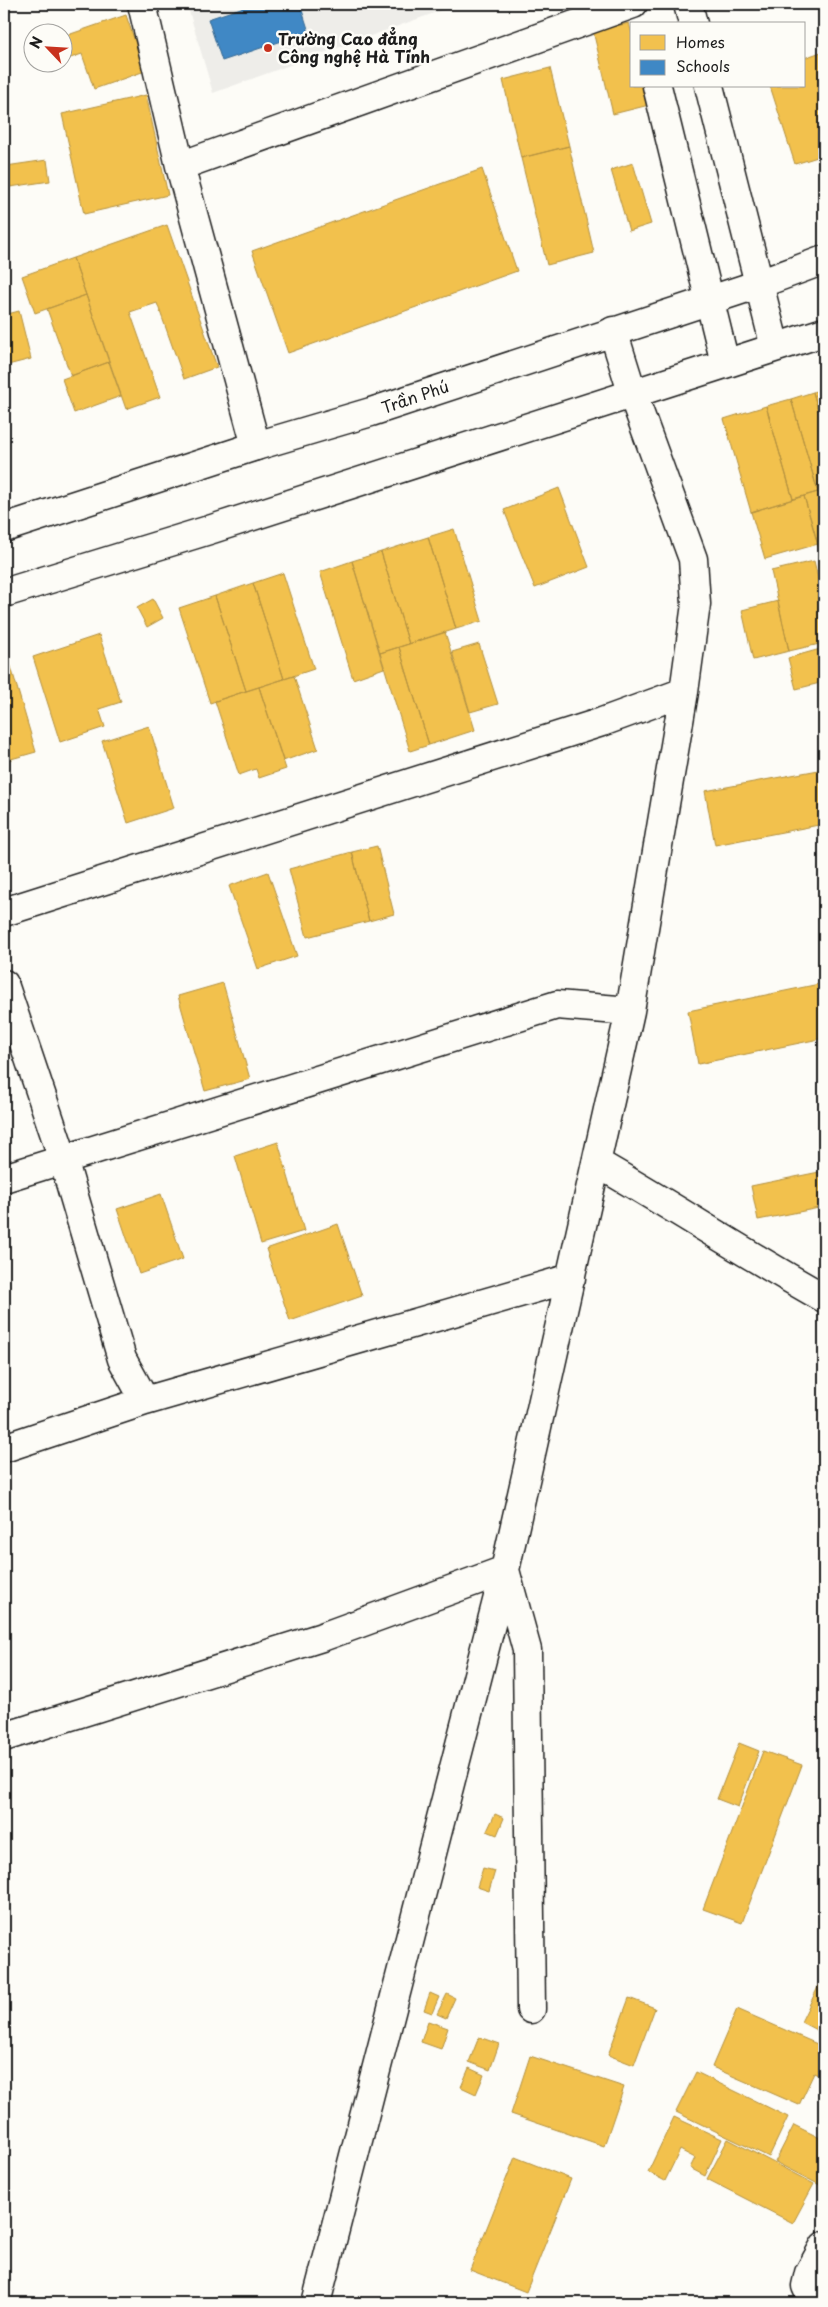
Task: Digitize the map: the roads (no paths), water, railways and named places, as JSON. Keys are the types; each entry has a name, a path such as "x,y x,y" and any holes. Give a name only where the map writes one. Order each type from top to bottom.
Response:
{"street":[{"path":"142,4 180,166 256,446"},
{"path":"180,166 635,4 641,22"},
{"path":"688,4 692,22"},
{"path":"657,88 725,363"},
{"path":"710,88 775,347"},
{"name":"Trần Phú","path":"4,528 256,446 371,412 759,284 824,260"},
{"path":"316,2303 505,1570 630,1011 684,692 696,604 693,559 633,394 613,331"},
{"path":"4,593 209,530 824,332"},
{"path":"4,912 602,722 684,692"},
{"path":"4,984 62,1159 122,1359 145,1401"},
{"path":"4,1178 557,1005 630,1011"},
{"path":"597,1164 824,1298"},
{"path":"4,1448 145,1401 571,1278"},
{"path":"4,1737 322,1637 505,1570"},
{"path":"505,1570 527,1650 531,2009"},
{"path":"823,2303 811,2297 806,2286 809,2274 824,2246"}],"place":[{"name":"Trường Cao đẳng Công nghệ Hà Tĩnh","path":"268,48"}]}
